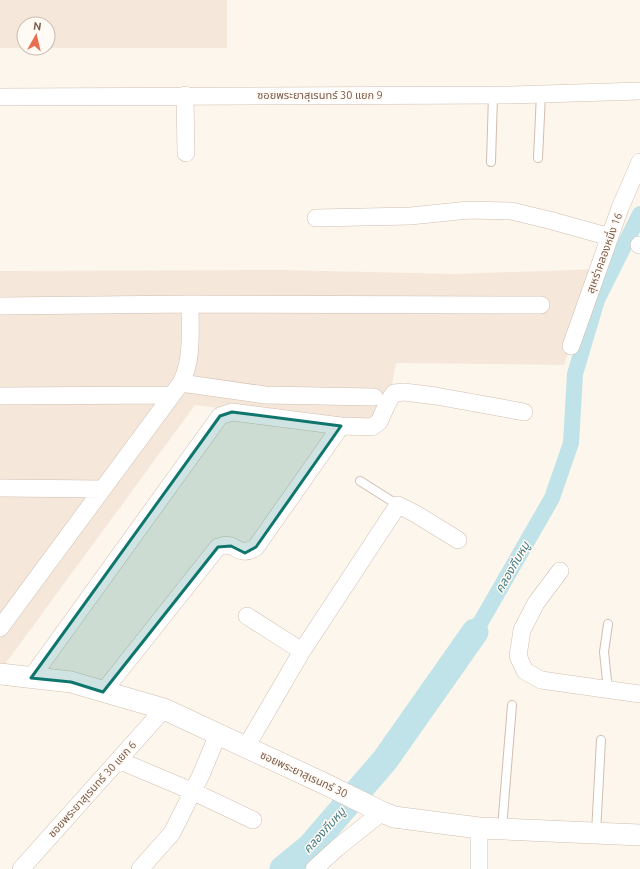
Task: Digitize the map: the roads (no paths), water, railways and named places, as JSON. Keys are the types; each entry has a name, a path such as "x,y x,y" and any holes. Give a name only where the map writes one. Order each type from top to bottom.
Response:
{"street":[{"name":"ซอยพระยาสุเรนทร์ 30 แยก 9","path":"0,97 185,95 493,95 640,92"},
{"path":"185,95 186,153"},
{"name":"สุเหร่าคลองหนึ่ง 16","path":"571,346 620,208 640,162"},
{"path":"316,218 410,216 469,210 511,211 610,237"},
{"path":"0,628 177,389 186,373 190,349 190,304"},
{"path":"0,306 190,304 541,305"},
{"path":"0,396 177,389 265,395 374,397"},
{"path":"31,678 220,416 232,412 341,426 372,427 379,422 394,393 404,392 436,396 524,412"},
{"path":"103,692 218,547 224,544 245,553 256,547 341,426"},
{"path":"0,488 103,489"},
{"path":"246,747 302,651 398,505 416,514 458,540"},
{"path":"560,571 536,603 522,630 518,656 525,671 541,680 640,694"},
{"path":"247,616 302,651"},
{"name":"ซอยพระยาสุเรนทร์ 30","path":"0,674 71,682 164,709 394,817 478,828 640,835"},
{"name":"ซอยพระยาสุเรนทร์ 30 แยก 6","path":"21,869 164,709"},
{"path":"140,869 172,833 194,792 218,734"},
{"path":"118,760 194,792 253,820"},
{"path":"314,869 377,810"},
{"path":"478,828 478,869"}],"lane":[{"path":"538,158 541,94"},
{"path":"491,162 493,95"},
{"path":"360,481 398,505"},
{"path":"608,624 604,652 608,690"},
{"path":"502,829 512,705"},
{"path":"596,833 601,740"}],"waterway":[{"name":"คลองกีบหมู","path":"475,632 552,498 571,443 575,374 597,300 640,214"},
{"name":"คลองกีบหมู","path":"283,869 310,847 385,760 475,632"}]}
